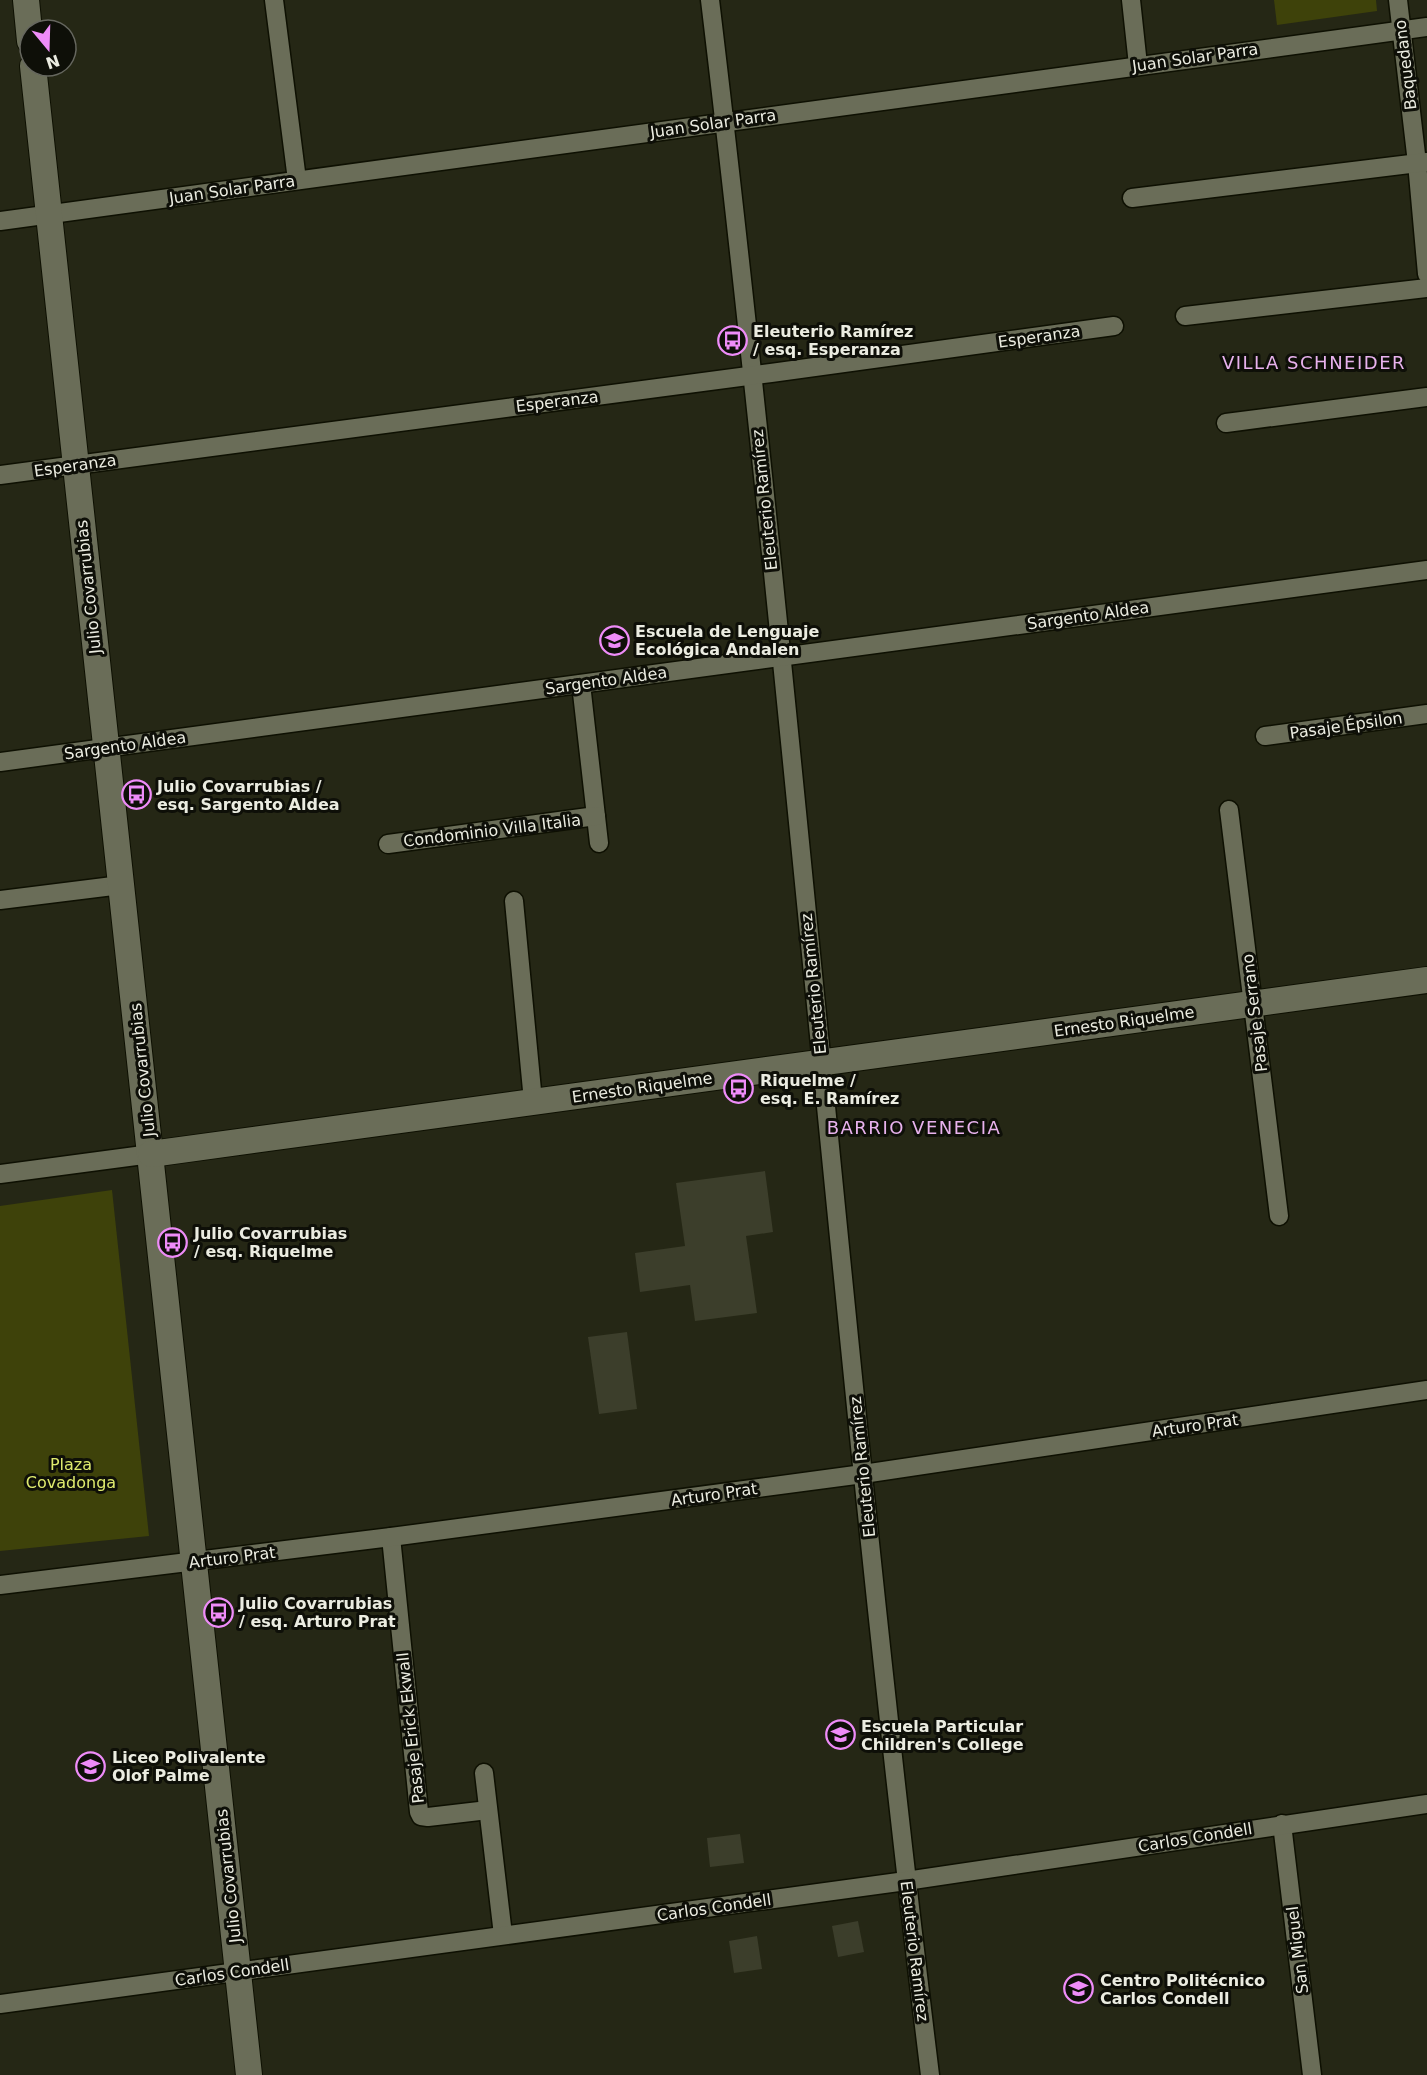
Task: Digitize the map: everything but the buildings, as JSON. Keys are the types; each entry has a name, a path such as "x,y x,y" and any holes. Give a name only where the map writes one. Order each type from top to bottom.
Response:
{"street":[{"path":"26,0 28,18"},
{"path":"274,0 297,180"},
{"name":"Eleuterio Ramírez","path":"710,0 751,376 906,1881 930,2075"},
{"path":"1131,0 1138,65"},
{"name":"Baquedano","path":"1398,0 1422,162 1427,274"},
{"name":"Juan Solar Parra","path":"0,221 1427,27"},
{"name":"Julio Covarrubias","path":"34,78 74,465 122,885 249,2075"},
{"path":"1132,198 1422,162"},
{"path":"1185,316 1427,288"},
{"name":"Esperanza","path":"0,475 1114,326"},
{"path":"1226,423 1427,397"},
{"name":"Sargento Aldea","path":"0,762 1427,570"},
{"name":"Condominio Villa Italia","path":"580,684 599,843"},
{"name":"Pasaje Épsilon","path":"1266,736 1427,714"},
{"name":"Pasaje Serrano","path":"1229,810 1279,1216"},
{"name":"Condominio Villa Italia","path":"388,844 596,816"},
{"path":"0,900 122,885"},
{"path":"514,901 533,1101"},
{"name":"Ernesto Riquelme","path":"0,1174 1427,980"},
{"name":"Arturo Prat","path":"0,1585 391,1537 863,1474 1427,1390"},
{"name":"Pasaje Erick Ekwall","path":"391,1537 419,1812 421,1816 428,1818 488,1810"},
{"path":"483,1773 503,1935"},
{"name":"Carlos Condell","path":"0,2004 906,1881 1427,1804"},
{"name":"San Miguel","path":"1282,1824 1312,2075"}],"green space":[{"path":"1274,0 1376,0 1377,11 1277,25"},
{"name":"Plaza Covadonga","path":"112,1190 149,1536 0,1551 0,1206"}],"place":[{"name":"Eleuterio Ramírez / esq. Esperanza","path":"732,340"},
{"name":"Escuela de Lenguaje Ecológica Andalen","path":"614,640"},
{"name":"Julio Covarrubias / esq. Sargento Aldea","path":"136,795"},
{"name":"Riquelme / esq. E. Ramírez","path":"739,1089"},
{"name":"Julio Covarrubias / esq. Riquelme","path":"173,1242"},
{"name":"Julio Covarrubias / esq. Arturo Prat","path":"218,1612"},
{"name":"Escuela Particular Children's College","path":"840,1735"},
{"name":"Liceo Polivalente Olof Palme","path":"91,1766"},
{"name":"Centro Politécnico Carlos Condell","path":"1079,1989"}],"district":[{"name":"VILLA SCHNEIDER","path":"1314,363"},
{"name":"BARRIO VENECIA","path":"914,1128"}]}
